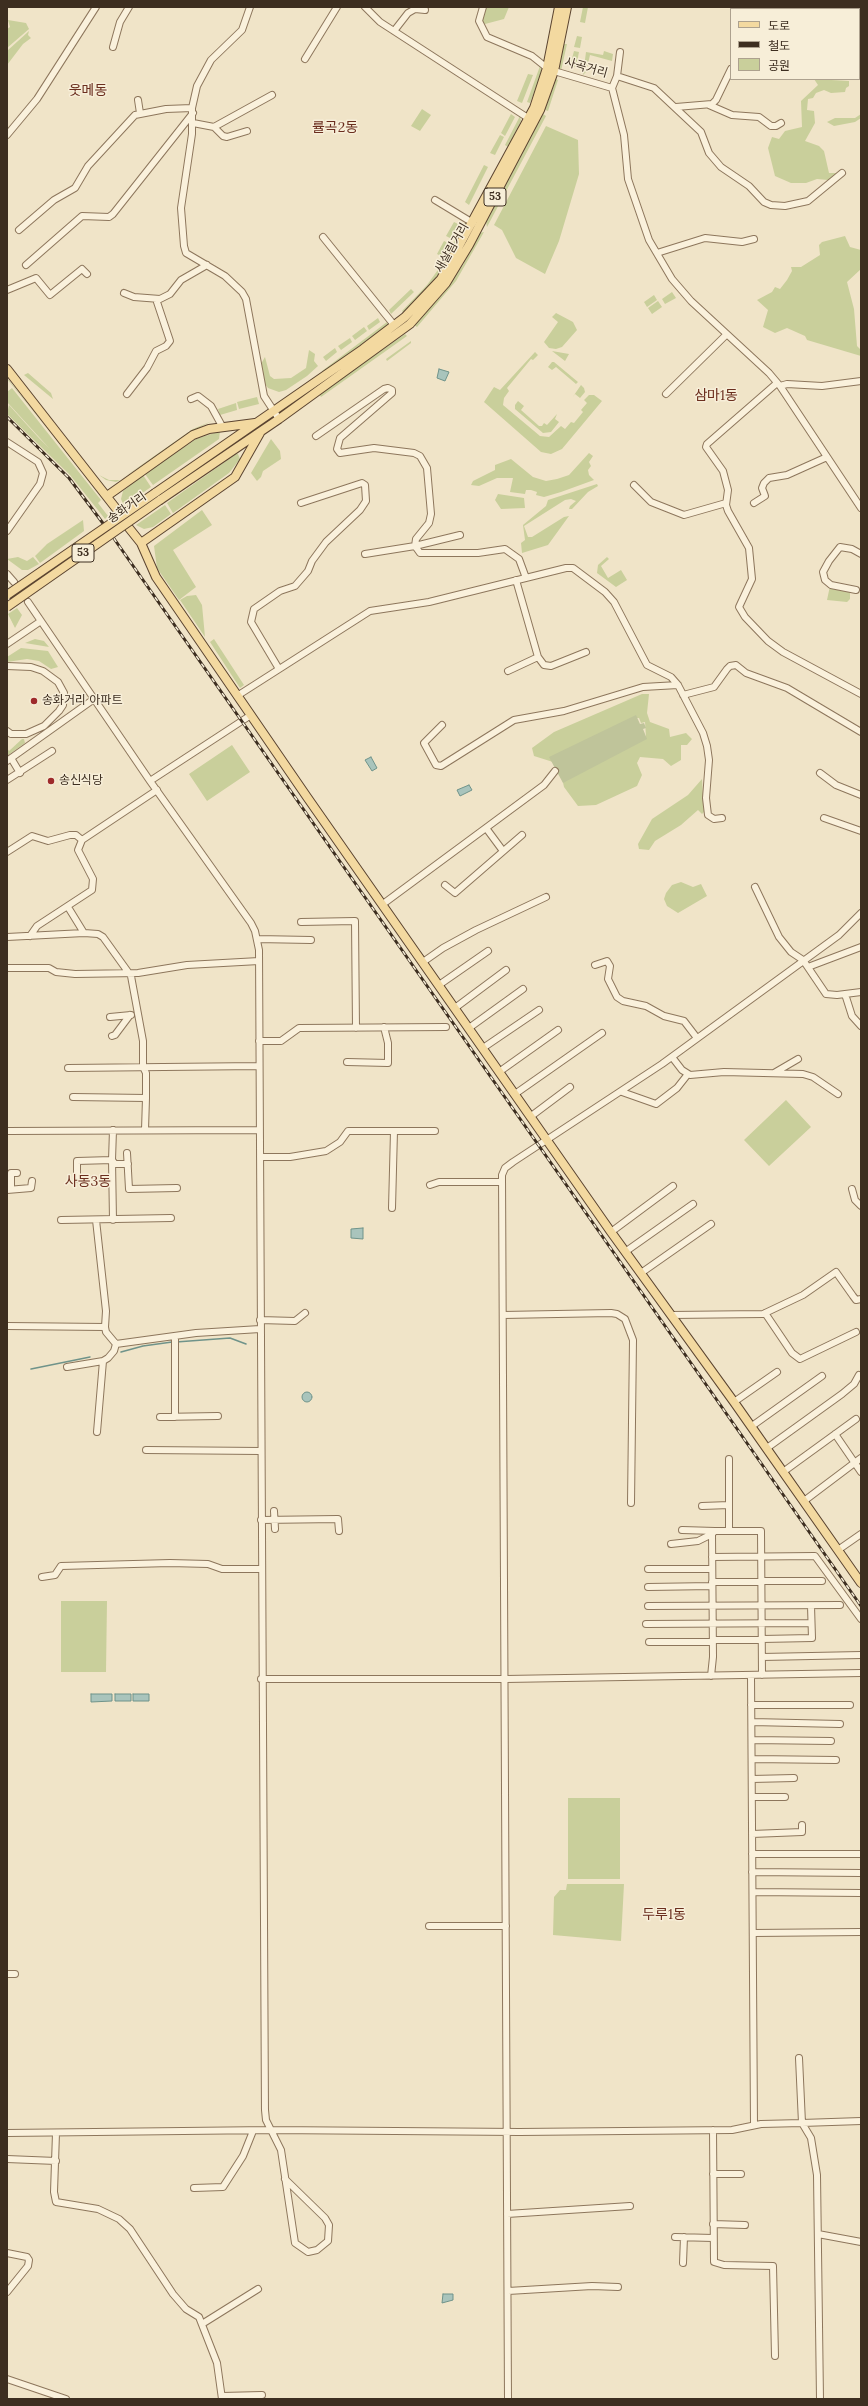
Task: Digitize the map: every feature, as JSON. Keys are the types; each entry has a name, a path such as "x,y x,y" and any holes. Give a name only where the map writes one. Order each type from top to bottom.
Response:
{"main road":[{"name":"새살림거리","path":"261,431 410,324 446,283 469,245 531,128 549,89 550,70 559,7"},
{"name":"새살림거리","path":"256,423 394,325 441,279 473,223 528,118 550,70 567,7"},
{"path":"7,369 118,511"},
{"path":"107,496 193,435 222,426 256,423"},
{"name":"송화거리","path":"7,607 256,423"},
{"path":"222,426 230,441"},
{"path":"141,543 222,488 235,477 261,431"},
{"name":"송화거리","path":"7,595 158,496 237,448 261,431"},
{"path":"237,448 246,459"},
{"path":"130,528 141,543 156,577 237,696 530,1117 625,1252 752,1426 861,1583"}],"street":[{"path":"7,135 36,100 96,7"},
{"path":"113,47 120,22 128,7"},
{"path":"26,265 82,216 109,217 113,214 192,110 204,71 223,47 242,30 250,7"},
{"path":"305,59 337,7"},
{"path":"365,7 380,22 528,118"},
{"path":"483,7 479,21 487,37 532,56 550,70"},
{"path":"394,31 408,13 415,9 426,10"},
{"path":"620,52 617,76 612,88 624,135 628,179 645,230 672,279 691,301 726,335 769,373 779,385 861,508"},
{"name":"사곡거리","path":"550,70 612,88"},
{"path":"709,105 716,100 730,71"},
{"path":"617,76 654,88 701,132 709,153 722,167 749,186 764,202 771,205 785,206 808,201 842,173"},
{"path":"214,127 272,95"},
{"path":"138,100 140,113"},
{"path":"676,107 709,105 732,115 759,117 771,126 776,126 781,123"},
{"path":"19,230 54,200 75,188 95,158 129,121 140,113 166,108 192,110"},
{"path":"192,110 193,124 181,208 184,246 186,253 235,284 246,299 264,396 279,419"},
{"path":"193,124 214,127 223,136 227,137 247,131"},
{"path":"434,200 473,223"},
{"path":"323,237 394,325"},
{"path":"657,252 704,238 742,242 754,239"},
{"path":"124,293 156,299 170,294 177,283 207,265"},
{"path":"7,290 36,278 50,295 82,269 87,274"},
{"path":"127,394 147,368 156,351 170,341 156,299"},
{"path":"666,394 726,335"},
{"path":"861,382 822,386 779,385 706,444 707,451 723,471 728,490 726,503 728,511 748,548 752,579 750,586 739,603 741,611 768,641 783,652 861,694"},
{"path":"316,436 384,389 388,388 392,390 392,393 340,438 337,449 340,453 344,454 374,448 414,453 420,456 427,468 431,514 429,523 416,539 415,546 420,553 478,553 505,549 519,559 526,578"},
{"path":"191,399 198,396 209,404 222,426"},
{"path":"7,442 34,458 43,473 40,484 7,530"},
{"path":"754,503 765,496 762,488 764,483 769,478 787,475 828,457"},
{"path":"279,669 251,622 254,609 280,591 295,586 308,572 312,561 326,542 360,510 366,501 365,485 362,483 301,503"},
{"path":"634,485 651,502 684,516 726,503"},
{"path":"365,554 415,546 460,535"},
{"path":"856,590 831,585 825,580 823,572 840,548 852,549 861,554"},
{"path":"237,696 370,611 429,602 566,568 573,568 606,592 614,602 647,664 671,677 678,685 707,746 709,760 706,798 708,815 714,819 722,818"},
{"path":"7,574 14,582"},
{"path":"516,580 538,657 544,665 551,666 586,652"},
{"path":"28,602 150,781 251,923 257,939 259,961 263,2075 265,2110 271,2130 280,2150 295,2243 308,2252 317,2250 328,2240 330,2232 329,2225 325,2218 285,2179"},
{"path":"7,644 41,621"},
{"path":"508,671 538,657"},
{"path":"683,695 714,687 727,669 730,666 736,665 746,673 787,688 861,732"},
{"path":"7,666 32,667 43,671 62,687 64,693 63,705 53,718 44,726 26,734 11,734 7,731"},
{"path":"442,726 424,743 436,765 441,766 514,720 564,711 642,687 678,685"},
{"path":"20,773 9,760 94,699"},
{"path":"150,781 251,715"},
{"path":"44,726 47,733"},
{"path":"7,780 52,751"},
{"path":"383,904 544,785 555,771"},
{"path":"820,773 836,785 861,794"},
{"path":"30,936 37,926 92,890 94,886 93,878 78,850 82,840 157,790"},
{"path":"824,818 861,831"},
{"path":"486,828 503,851"},
{"path":"7,852 32,836 48,841 70,835 82,840"},
{"path":"445,885 455,893 522,835"},
{"path":"755,887 779,937 791,952 803,960 826,994 861,992"},
{"path":"423,962 443,948 476,930 546,897"},
{"path":"68,907 84,933"},
{"path":"508,2399 506,2132 506,1679 501,1182 503,1172 508,1166 622,1092 697,1038 839,935 861,913"},
{"path":"301,922 355,921 356,1028"},
{"path":"7,938 84,933 98,934 103,937 133,981 142,1041 143,1067 146,1073 145,1130"},
{"path":"257,939 310,940"},
{"path":"808,967 861,947"},
{"path":"439,985 488,952"},
{"path":"7,968 49,968 56,972 75,974 154,971 187,966 259,961"},
{"path":"595,965 608,961 610,966 608,979 611,988 623,1001 646,1006 664,1016 684,1022 697,1038"},
{"path":"455,1008 506,970"},
{"path":"469,1028 523,989"},
{"path":"845,994 852,1016 861,1026"},
{"path":"483,1048 538,1010"},
{"path":"110,1017 138,1013"},
{"path":"112,1036 116,1035 130,1015"},
{"path":"347,1062 388,1063 388,1043 384,1027"},
{"path":"259,1041 281,1041 299,1028 446,1027"},
{"path":"499,1072 558,1030"},
{"path":"515,1094 602,1033"},
{"path":"672,1056 688,1074"},
{"path":"770,1074 798,1059"},
{"path":"68,1068 259,1066"},
{"path":"622,1092 656,1104 677,1088 688,1074 724,1072 770,1074 788,1073 813,1077 838,1094"},
{"path":"530,1117 570,1087"},
{"path":"73,1097 146,1098"},
{"path":"113,1130 113,1220"},
{"path":"7,1131 259,1130"},
{"path":"260,1157 290,1157 326,1151 340,1142 348,1131 435,1131"},
{"path":"392,1208 394,1131"},
{"path":"127,1153 128,1188 131,1190 176,1188"},
{"path":"77,1179 77,1161 112,1160 115,1164 128,1164"},
{"path":"16,1173 11,1173 9,1189 31,1188 32,1182"},
{"path":"430,1185 439,1182 501,1182"},
{"path":"611,1232 673,1186"},
{"path":"852,1189 854,1200 861,1206"},
{"path":"625,1252 693,1204"},
{"path":"61,1220 171,1218"},
{"path":"96,1220 106,1311 105,1327 106,1332 116,1344"},
{"path":"641,1274 711,1224"},
{"path":"671,1315 749,1316 765,1313 803,1295 836,1272 856,1300 861,1299"},
{"path":"260,1320 295,1321 305,1313"},
{"path":"503,1315 610,1313 617,1314 625,1319 633,1340 631,1503"},
{"path":"765,1313 792,1353 800,1359 856,1332"},
{"path":"7,1326 105,1327"},
{"path":"116,1344 175,1340 260,1329"},
{"path":"175,1340 175,1417"},
{"path":"67,1367 103,1361 114,1351 116,1344"},
{"path":"97,1432 103,1361"},
{"path":"734,1402 777,1372"},
{"path":"767,1448 842,1394 854,1384 859,1375"},
{"path":"752,1426 822,1376"},
{"path":"160,1417 218,1416"},
{"path":"784,1472 856,1419"},
{"path":"835,1434 861,1472"},
{"path":"146,1450 261,1451"},
{"path":"804,1501 861,1458"},
{"path":"729,1459 729,1531"},
{"path":"702,1506 729,1505"},
{"path":"274,1511 275,1529"},
{"path":"261,1520 339,1519 338,1531"},
{"path":"682,1530 714,1532 761,1531 762,1675"},
{"path":"711,1676 713,1641 712,1557 714,1532"},
{"path":"671,1544 698,1541 714,1532"},
{"path":"838,1550 861,1534"},
{"path":"712,1557 762,1556 817,1558 861,1620"},
{"path":"42,1577 55,1574 61,1566 170,1563 208,1564 222,1569 261,1569"},
{"path":"648,1569 712,1569"},
{"path":"648,1587 822,1581"},
{"path":"648,1606 840,1605"},
{"path":"649,1642 812,1638 811,1606"},
{"path":"646,1624 811,1624"},
{"path":"762,1657 861,1655"},
{"path":"261,1679 506,1679 861,1673"},
{"path":"751,1676 754,2125"},
{"path":"751,1704 850,1705"},
{"path":"752,1722 840,1724"},
{"path":"752,1740 831,1741"},
{"path":"752,1759 836,1760"},
{"path":"752,1779 794,1778"},
{"path":"752,1797 785,1797"},
{"path":"752,1834 802,1832 802,1824"},
{"path":"752,1854 860,1854"},
{"path":"752,1872 861,1873"},
{"path":"753,1892 861,1893"},
{"path":"429,1926 506,1926"},
{"path":"753,1933 861,1932"},
{"path":"7,1974 15,1974"},
{"path":"799,2058 802,2123 811,2138 818,2175 820,2399"},
{"path":"7,2133 253,2132 271,2130 506,2132 732,2130 754,2125 861,2121"},
{"path":"713,2130 714,2262 724,2266 773,2266 775,2356"},
{"path":"194,2188 223,2187 244,2156 253,2132"},
{"path":"56,2133 54,2192 56,2202 98,2209 125,2224 173,2294 186,2309 196,2314 202,2324 217,2363 222,2397 262,2395"},
{"path":"7,2159 56,2162"},
{"path":"713,2174 741,2174"},
{"path":"507,2214 630,2206"},
{"path":"713,2224 745,2225"},
{"path":"818,2234 861,2242"},
{"path":"675,2237 713,2238"},
{"path":"683,2263 684,2237"},
{"path":"7,2253 20,2254 27,2257 29,2260 28,2266 7,2292"},
{"path":"508,2291 592,2286 618,2287"},
{"path":"202,2324 258,2289"},
{"path":"7,2379 66,2399"}],"green space":[{"path":"486,7 509,7 504,19 485,24 481,23"},
{"path":"583,7 588,7 585,23 580,22"},
{"path":"8,20 26,23 29,29 7,48 7,29 10,27"},
{"path":"29,31 28,35 31,38 23,44 7,65 7,51"},
{"path":"577,36 582,37 580,48 574,47"},
{"path":"564,44 567,44 561,71 559,66"},
{"path":"574,51 579,52 576,67 570,66"},
{"path":"604,51 613,54 612,61 590,55 586,72 583,75 586,52 603,55"},
{"path":"540,66 542,72 530,103 527,102"},
{"path":"528,74 533,75 522,103 517,101"},
{"path":"556,79 558,80 548,111 545,110"},
{"path":"815,80 849,81 849,86 846,88 845,92 831,93 824,90 816,93 813,98 808,99 807,110 814,111 815,123 805,141 819,146 824,151 829,173 838,173 836,178 828,180 817,179 806,183 791,183 775,176 768,148 772,137 779,139 785,131 802,127 801,101 818,85"},
{"path":"422,109 431,115 420,131 411,126"},
{"path":"511,114 515,117 505,136 501,133"},
{"path":"543,114 546,116 487,227 486,222"},
{"path":"861,114 861,118 855,122 834,126 827,122 835,118 855,118"},
{"path":"520,116 521,121 508,147 505,145"},
{"path":"546,126 578,140 579,174 559,241 545,274 516,258 502,230 494,225"},
{"path":"500,135 504,137 495,155 490,153"},
{"path":"484,165 488,167 469,205 465,202"},
{"path":"454,222 458,224 450,238 446,236"},
{"path":"465,222 467,223 442,269 429,287 404,313 402,311 427,285 440,267"},
{"path":"484,232 456,281 417,327 414,325 443,294 463,265 480,233"},
{"path":"845,236 850,247 861,250 861,269 847,282 854,309 857,346 861,350 861,356 807,340 805,336 787,328 775,333 763,327 768,310 757,300 772,292 775,287 780,289 792,271 791,267 801,267 820,255 819,245 822,242"},
{"path":"444,241 448,243 441,256 437,254"},
{"path":"411,289 414,292 391,314 389,310"},
{"path":"672,292 676,298 665,304 662,299"},
{"path":"654,295 657,300 647,307 644,302"},
{"path":"658,301 662,307 652,314 648,308"},
{"path":"556,313 573,322 577,330 562,347 556,349 549,348 544,342 558,322 552,317"},
{"path":"378,318 380,322 369,330 367,326"},
{"path":"387,322 388,325 386,327 323,372 322,371"},
{"path":"364,327 367,331 355,340 352,336"},
{"path":"405,334 407,336 321,397 319,394"},
{"path":"350,338 352,342 341,350 338,346"},
{"path":"411,341 411,343 387,361 386,359"},
{"path":"335,348 337,352 326,361 323,357"},
{"path":"309,350 315,354 314,361 318,366 307,376 286,390 279,392 268,388 265,384 261,364 265,357 270,376 274,379 291,378 306,368"},
{"path":"552,351 569,354 565,361"},
{"path":"535,352 538,355 533,360 531,359 507,388 509,391 504,398 503,405 540,436 549,437 561,426 565,429 571,422 574,423 583,412 581,410 587,403 584,400 589,395 594,395 602,401 562,449 551,454 541,452 484,402 494,387 500,390"},
{"path":"552,362 554,362 578,382 576,384 556,367 552,370 548,367"},
{"path":"28,373 51,393 53,399 24,375"},
{"path":"7,378 77,465 7,379"},
{"path":"581,385 585,392 580,398 575,394 572,398"},
{"path":"12,388 101,500 98,503 108,516 105,519 70,475 7,414 9,405 49,448 7,402 7,392"},
{"path":"257,397 259,404 239,409 237,402"},
{"path":"518,401 524,406 521,410 539,426 542,426 544,423 547,425 557,414 555,419 559,422 551,432 543,433 515,409 515,405"},
{"path":"236,403 237,410 220,415 218,409"},
{"path":"212,421 194,430 120,480 193,429"},
{"path":"220,431 219,439 153,485 145,474 196,439"},
{"path":"271,439 280,451 281,459 263,471 261,477 257,481 251,473"},
{"path":"589,453 593,456 589,462 591,466 588,470 589,475 594,480 544,497 536,495 537,492 531,490 526,490 525,494 510,492 513,478 497,478 479,486 471,485 473,481 495,470 495,465 511,459 533,477 546,481 557,479 569,475"},
{"path":"238,454 240,459 229,473 173,513 167,503"},
{"path":"99,475 109,480 120,480 116,482 106,480"},
{"path":"143,475 151,487 124,506 121,499 123,491"},
{"path":"597,484 598,486 588,492 572,509 569,509 570,506 576,501 571,499 565,500 524,526 528,537 532,537 564,517 569,516 548,545 522,553 521,543 525,540 523,525 546,506 548,500"},
{"path":"498,494 524,498 525,508 501,509 495,500"},
{"path":"165,505 171,514 153,527 144,529 136,525"},
{"path":"202,510 212,525 173,550 196,587 179,600 157,568 154,546"},
{"path":"83,520 84,531 40,563 35,556 47,544"},
{"path":"18,557 27,561 33,557 39,564 28,570 22,570 7,559"},
{"path":"607,557 609,559 601,566 608,578 621,570 627,580 616,587 597,573 598,565"},
{"path":"830,586 850,591 850,599 847,602 827,600"},
{"path":"196,595 202,605 205,637 180,600 187,596"},
{"path":"17,608 22,615 15,628 8,614"},
{"path":"35,639 44,641 49,647 25,643"},
{"path":"214,639 244,685 240,688 210,642"},
{"path":"21,648 48,651 58,667 51,669 39,661 27,659 7,662 7,657"},
{"path":"642,694 649,694 647,713 650,722 669,729 670,737 686,733 692,739 687,745 681,745 681,760 671,766 663,759 640,757 637,763 642,775 637,786 596,805 578,806 564,787 562,778 646,737 645,722 641,723 639,718 632,718 553,762 534,756 532,748 554,732"},
{"path":"636,715 640,724 644,723 646,728 643,729 647,739 563,783 549,757"},
{"path":"22,739 24,739 25,743 7,756 7,748 9,751"},
{"path":"232,745 250,772 207,801 189,774"},
{"path":"702,779 704,812 702,814 698,810 681,825 655,841 649,850 639,849 638,844 652,819 688,795"},
{"path":"681,882 693,887 701,884 707,896 678,913 667,906 664,899 666,893 672,885"},
{"path":"786,1100 811,1127 769,1166 744,1140"},
{"path":"61,1601 107,1601 106,1672 61,1672"},
{"path":"568,1798 620,1798 620,1879 568,1879"},
{"path":"567,1884 624,1884 621,1941 553,1935 554,1897 560,1890 566,1890"}],"water":[{"path":"439,369 449,372 445,381 437,378"},
{"path":"371,757 377,768 372,771 365,760"},
{"path":"469,785 472,790 460,796 457,790"},
{"path":"363,1228 363,1239 351,1238 351,1229"},
{"path":"307,1392 312,1397 307,1402 302,1397"},
{"path":"91,1694 112,1694 112,1701 91,1702"},
{"path":"115,1694 131,1694 131,1701 115,1701"},
{"path":"133,1694 149,1694 149,1701 133,1701"},
{"path":"443,2294 453,2294 453,2300 442,2303"}],"waterway":[{"path":"176,1342 230,1338 246,1344"},
{"path":"121,1352 143,1346 172,1342"},
{"path":"31,1369 90,1357"}],"railway":[{"path":"7,417 69,478 108,530 861,1606"}],"place":[{"name":"송화거리 아파트","path":"34,701"},
{"name":"송신식당","path":"51,781"}],"district":[{"name":"웃메동","path":"88,91"},
{"name":"률곡2동","path":"335,128"},
{"name":"삼마1동","path":"716,396"},
{"name":"사동3동","path":"88,1182"},
{"name":"두루1동","path":"664,1915"}]}
